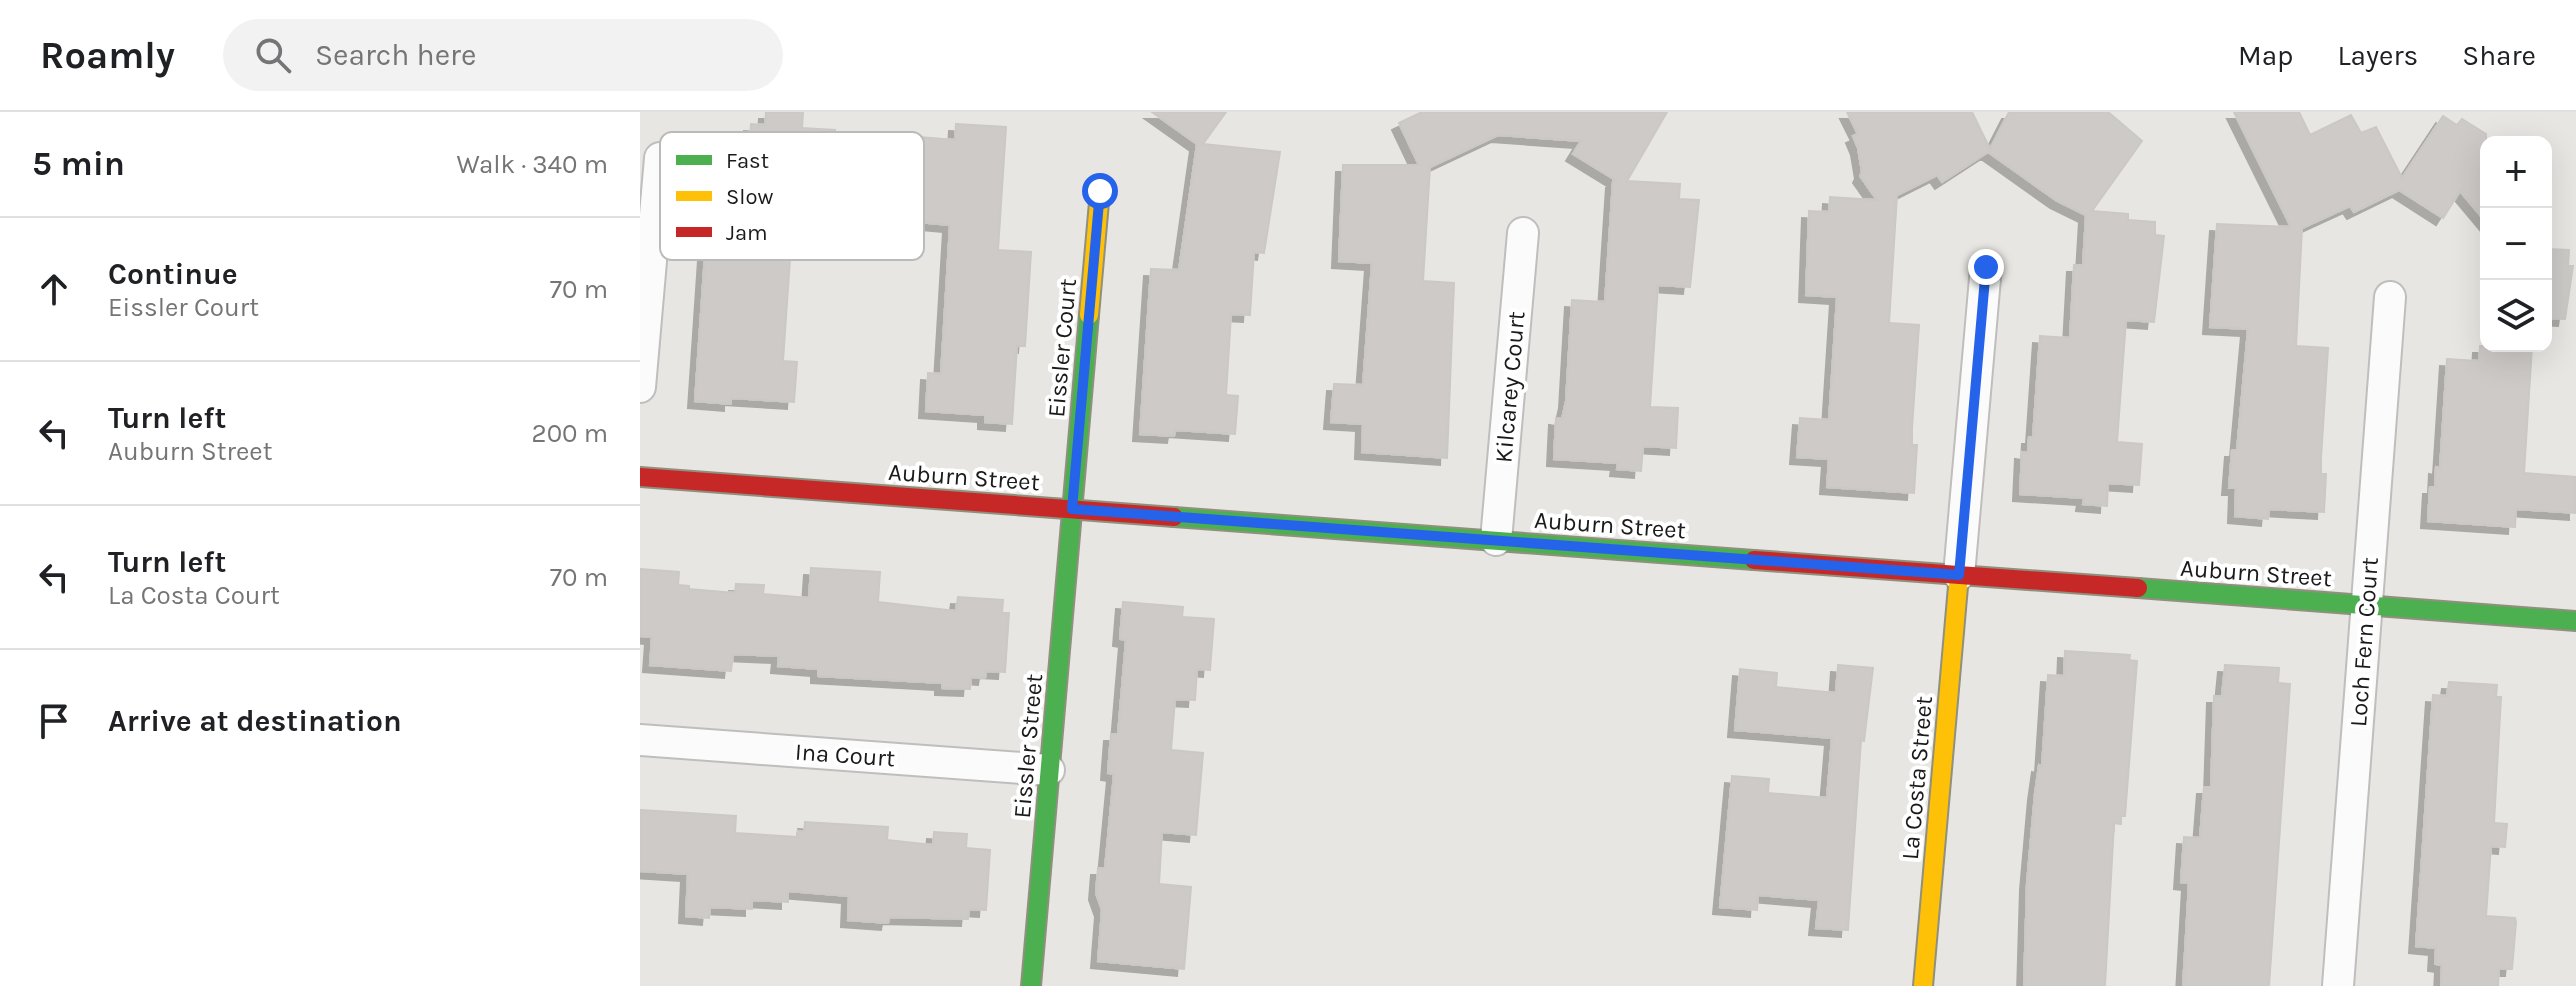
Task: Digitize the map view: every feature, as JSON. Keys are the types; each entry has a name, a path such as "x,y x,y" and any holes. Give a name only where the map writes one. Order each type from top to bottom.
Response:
{"main road":[{"name":"Eissler Court","path":"1072,509 1100,191"},
{"name":"Auburn Street","path":"640,477 2576,621"},
{"name":"Eissler Street","path":"1031,986 1072,509"},
{"name":"La Costa Street","path":"1923,986 1959,575"}],"street":[{"path":"640,387 660,158"},
{"name":"Kilcarey Court","path":"1496,540 1523,233"},
{"path":"1959,575 1986,267"},
{"name":"Loch Fern Court","path":"2338,986 2390,297"},
{"name":"Ina Court","path":"640,740 1049,770"}],"building":[{"path":"766,112 803,112 802,128 835,130 750,132 751,124 765,125"},
{"path":"1152,112 1226,112 1203,144 1280,152 1264,253 1254,252 1250,315 1231,314 1226,395 1238,396 1235,434 1175,430 1174,436 1140,434 1151,269 1179,270 1197,144"},
{"path":"1422,112 1667,112 1627,181 1680,184 1679,199 1699,200 1690,287 1658,285 1650,407 1678,408 1676,448 1643,446 1641,471 1617,469 1618,463 1554,459 1556,418 1562,419 1566,401 1572,300 1605,302 1613,181 1617,181 1573,154 1581,141 1498,135 1430,167 1423,281 1454,283 1447,458 1362,452 1363,424 1331,422 1334,384 1363,385 1372,263 1339,261 1343,165 1419,165 1399,123"},
{"path":"1847,112 1972,112 1990,149 2009,112 2108,112 2142,141 2092,211 2128,214 2128,220 2155,222 2155,235 2164,236 2154,322 2126,320 2117,442 2142,444 2139,485 2108,483 2107,506 2083,504 2084,498 2020,494 2022,452 2028,453 2029,437 2033,437 2040,336 2070,338 2074,265 2083,265 2086,215 2057,201 1988,152 1942,182 1937,175 1897,195 1889,323 1919,325 1912,428 1912,445 1917,445 1914,493 1827,487 1829,459 1797,457 1800,418 1829,420 1837,297 1806,295 1809,211 1829,212 1830,197 1877,200 1860,176 1858,148 1853,136 1858,134"},
{"path":"2234,112 2299,112 2310,135 2351,115 2361,133 2376,127 2402,178 2443,116 2457,125 2462,119 2486,134 2480,136 2480,215 2460,191 2443,218 2399,190 2354,212 2350,206 2302,228 2296,346 2328,348 2321,458 2321,474 2326,474 2324,512 2269,509 2268,519 2235,516 2236,488 2229,488 2232,450 2237,450 2248,329 2210,327 2217,224 2291,227"},
{"path":"956,124 1006,127 998,250 1031,252 1025,346 1017,346 1012,424 985,422 985,415 926,411 928,373 941,374 950,225 924,223 924,137 955,140"},
{"path":"2552,249 2569,250 2568,266 2573,266 2565,319 2552,318"},
{"path":"705,260 790,260 783,361 797,362 794,402 731,398 731,404 695,401"},
{"path":"2480,346 2480,352 2532,352 2524,473 2576,477 2576,513 2516,509 2515,527 2428,521 2430,487 2435,487 2436,467 2440,468 2447,359 2479,361"},
{"path":"811,568 880,572 878,602 956,611 958,597 1003,600 1002,613 1009,613 1005,672 986,671 985,678 971,677 970,689 942,688 942,683 818,676 818,669 778,666 779,656 733,654 731,671 650,665 652,637 640,636 640,569 679,572 678,585 689,586 689,589 735,593 736,584 764,585 763,594 809,598"},
{"path":"1123,602 1183,607 1182,617 1214,619 1210,670 1197,669 1195,700 1175,699 1171,750 1203,753 1196,835 1162,832 1159,884 1191,887 1184,969 1098,961 1102,910 1096,893 1098,868 1105,868 1114,774 1108,773 1111,734 1118,734 1126,640 1120,639"},
{"path":"2065,651 2130,655 2129,660 2137,661 2125,816 2121,816 2121,824 2114,823 2105,986 2024,986 2027,883 2035,793 2039,765 2042,766 2048,675 2064,676"},
{"path":"1838,665 1873,668 1864,741 1861,740 1848,930 1816,928 1819,900 1758,895 1757,910 1720,907 1732,776 1769,779 1768,793 1827,798 1832,738 1735,730 1740,669 1777,673 1776,687 1836,693"},
{"path":"2225,665 2279,668 2278,683 2290,684 2269,986 2183,986 2189,883 2181,882 2184,837 2200,838 2204,787 2211,787 2214,696 2222,696"},
{"path":"2449,682 2497,685 2496,697 2501,697 2494,823 2507,824 2505,847 2491,846 2486,916 2515,918 2516,922 2512,969 2499,969 2498,986 2441,986 2442,965 2435,964 2436,948 2416,946 2433,695 2447,696"},
{"path":"640,810 736,816 735,833 798,837 798,831 804,832 805,822 888,827 887,840 933,845 934,832 967,834 966,848 990,850 986,910 969,909 968,919 889,917 888,923 848,920 849,896 788,891 788,902 752,900 752,909 710,907 709,918 686,916 688,874 640,871"}],"traffic: fast":[{"path":"1031,986 1089,315"},
{"path":"1174,517 1754,560"},
{"path":"2138,588 2576,621"}],"traffic: slow":[{"path":"1089,315 1100,191"},
{"path":"1923,986 1959,575"}],"traffic: jam":[{"path":"640,477 1174,517"},
{"path":"1754,560 2138,588"}],"route":[{"path":"1100,191 1072,509 1959,575 1986,267"}]}
